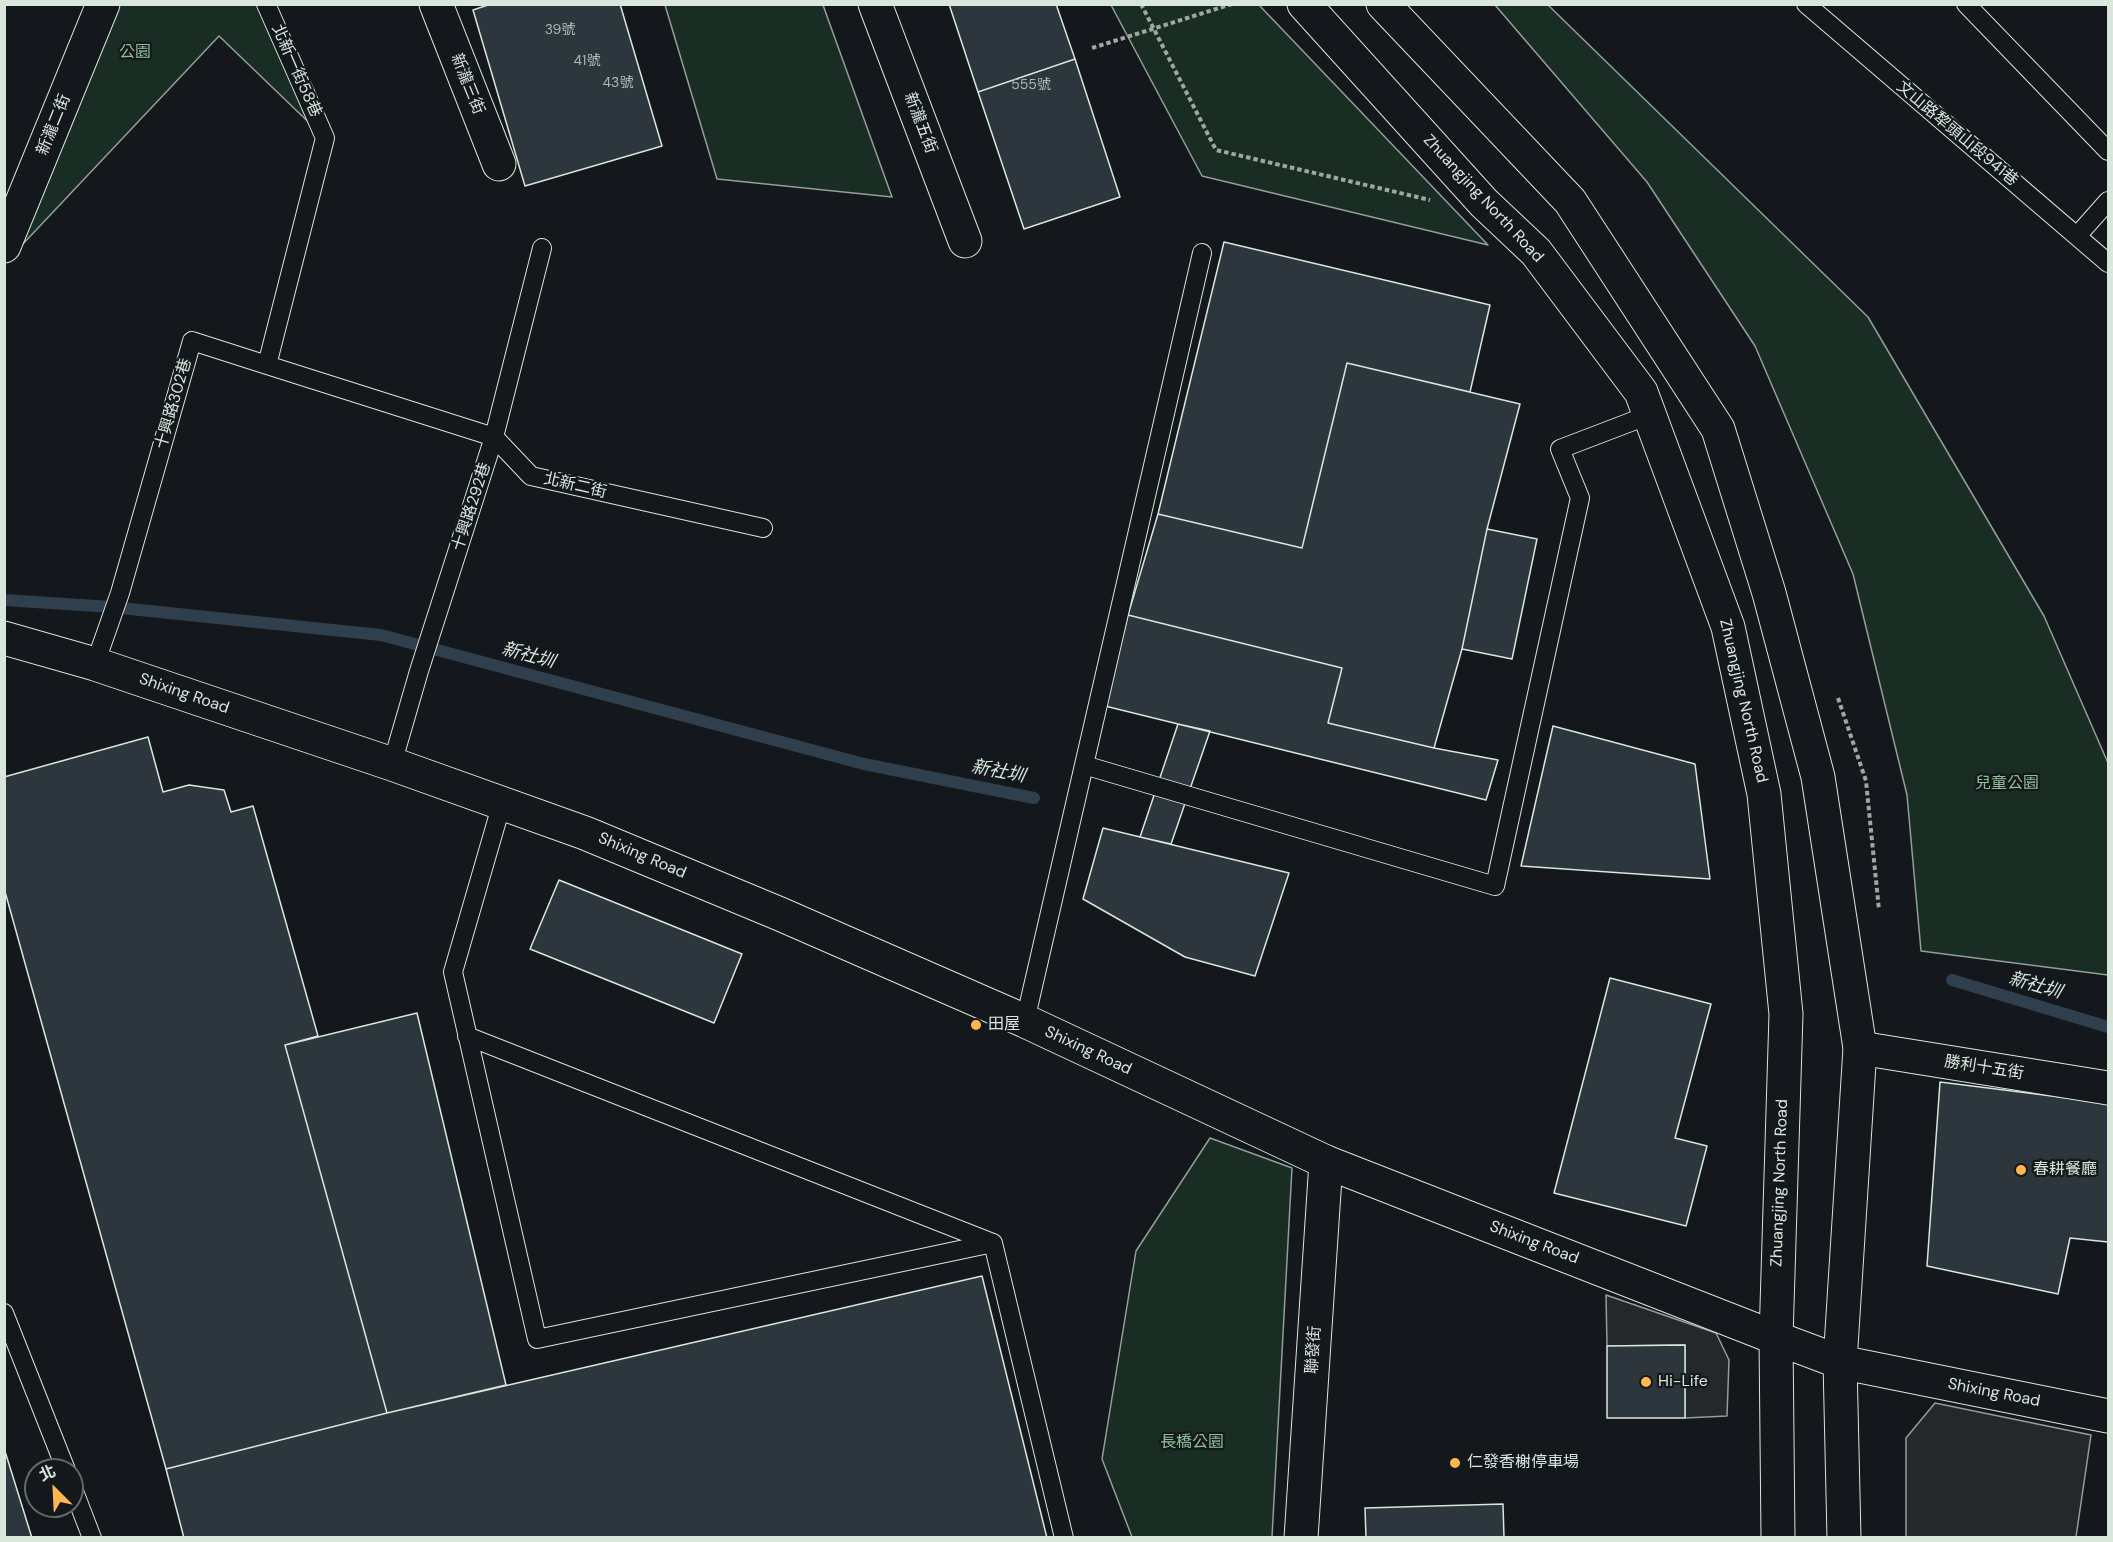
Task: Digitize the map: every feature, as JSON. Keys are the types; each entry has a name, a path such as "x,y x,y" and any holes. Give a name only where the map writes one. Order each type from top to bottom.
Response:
{"street":[{"name":"新瀧二街","path":"4,246 103,4"},
{"name":"新瀧三街","path":"435,4 499,164"},
{"name":"新瀧五街","path":"875,4 965,241"},
{"name":"Zhuangjing North Road","path":"1304,4 1484,203 1536,252 1641,392 1728,627 1764,794 1786,1014 1776,1338 1778,1538"},
{"path":"1383,4 1570,201 1718,429 1769,593 1818,777 1860,1048 1839,1362 1844,1538"},
{"name":"Shixing Road","path":"4,638 100,649 392,764 585,832 780,914 1025,1022 1326,1162 1839,1362 2109,1416"},
{"name":"勝利十五街","path":"1860,1048 2109,1088"},
{"name":"聯發街","path":"1301,1538 1326,1162"}],"lane":[{"name":"北新一街58巷","path":"266,4 325,138 267,365"},
{"name":"文山路犂頭山段941巷","path":"1806,4 2109,263"},
{"path":"1966,4 2109,151"},
{"path":"2077,236 2109,201"},
{"name":"十興路292巷","path":"392,764 419,671 494,437 542,248"},
{"path":"1025,1022 1202,253"},
{"name":"十興路302巷","path":"100,649 120,593 192,341 267,365"},
{"name":"北新二街","path":"267,365 494,437 531,476 763,528"},
{"path":"1084,765 1495,886 1580,498 1560,449 1649,414"},
{"path":"502,803 453,972 537,1339 993,1243"},
{"path":"467,1036 993,1243"},
{"path":"993,1243 1064,1538"},
{"path":"4,1312 61,1458"},
{"path":"84,1517 92,1538"}],"path":[{"path":"1141,4 1216,150 1434,201"},
{"path":"1092,48 1232,4"}],"green space":[{"name":"公園","path":"103,5 266,5 325,138 219,36 5,263 5,246"},
{"path":"665,5 823,5 892,197 717,179"},
{"path":"1111,5 1259,5 1488,245 1202,176"},
{"name":"兒童公園","path":"1495,5 1548,5 1868,317 2044,616 2108,763 2108,975 1921,951 1907,795 1853,574 1755,346 1647,182"},
{"name":"長橋公園","path":"1210,1138 1292,1168 1272,1537 1132,1537 1102,1459 1136,1251"}],"shaded area":[{"path":"1606,1295 1716,1333 1729,1360 1727,1416 1685,1418 1685,1345 1607,1346"},
{"path":"1935,1403 2091,1435 2076,1537 1906,1537 1906,1438"}],"building":[{"path":"491,4 620,4 662,146 525,186 473,10"},
{"path":"949,4 1056,4 1075,59 978,92"},
{"path":"1075,59 1120,197 1024,229 978,92"},
{"path":"1224,242 1490,305 1470,392 1347,363 1302,548 1158,514"},
{"path":"1347,363 1520,404 1487,529 1462,649 1434,748 1328,723 1342,668 1128,615 1158,514 1302,548"},
{"path":"1487,529 1537,539 1512,659 1462,649"},
{"path":"1128,615 1342,668 1328,723 1434,748 1498,760 1486,800 1105,706"},
{"path":"1178,724 1210,731 1171,844 1140,837"},
{"path":"1553,726 1695,764 1710,879 1521,866"},
{"path":"148,737 163,792 189,785 224,790 231,812 253,806 318,1036 285,1045 387,1413 166,1469 4,888 4,777"},
{"path":"1103,828 1289,873 1255,976 1185,957 1083,899"},
{"path":"559,880 742,954 714,1023 530,949"},
{"path":"1610,978 1711,1004 1675,1138 1707,1146 1686,1226 1554,1193"},
{"path":"417,1013 506,1385 387,1413 285,1045"},
{"name":"春耕餐廳","path":"1940,1082 2108,1103 2108,1242 2070,1238 2058,1294 1927,1266"},
{"path":"982,1276 1047,1538 184,1538 166,1469 387,1413"},
{"name":"Hi-Life","path":"1685,1345 1685,1418 1607,1418 1607,1346"},
{"path":"4,1448 32,1538 4,1538"},
{"path":"1503,1504 1504,1538 1366,1538 1365,1508"}],"waterway":[{"name":"新社圳","path":"4,600 111,607 381,635 864,764 1034,798"},
{"name":"新社圳","path":"1952,980 2108,1027"}],"place":[{"name":"田屋","path":"976,1025"},
{"name":"春耕餐廳","path":"2021,1170"},
{"name":"Hi-Life","path":"1646,1382"},
{"name":"仁發香榭停車場","path":"1455,1463"}]}
